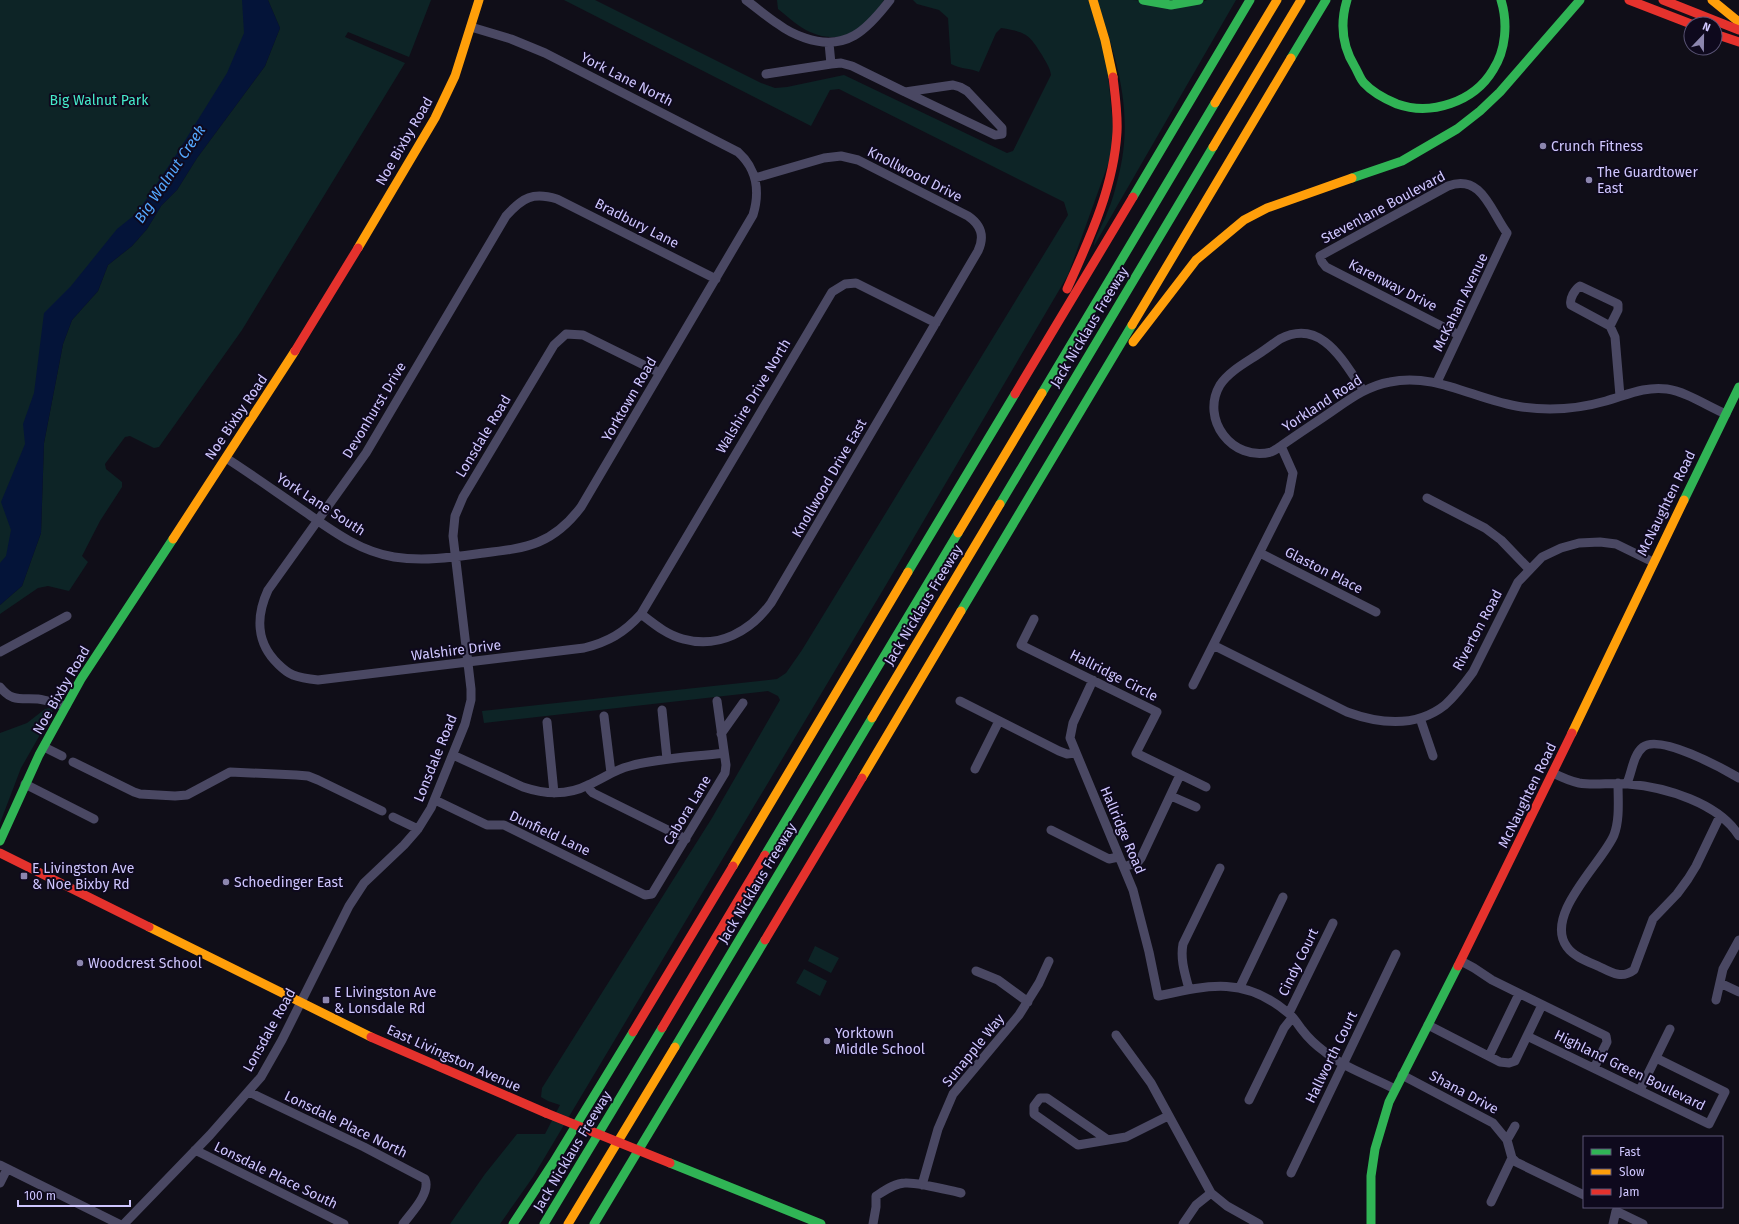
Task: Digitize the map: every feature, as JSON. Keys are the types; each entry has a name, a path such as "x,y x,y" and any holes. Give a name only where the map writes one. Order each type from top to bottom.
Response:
{"main road":[{"name":"Noe Bixby Road","path":"0,841 25,784 81,678 313,324 435,118 455,76 479,0"},
{"path":"1036,358 1090,239 1108,185 1116,140 1117,133 1114,81 1105,38 1093,0"},
{"path":"1143,0 1171,6 1199,0"},
{"path":"513,1224 553,1162 669,973 1250,0"},
{"name":"Jack Nicklaus Freeway","path":"544,1224 1277,0"},
{"name":"Jack Nicklaus Freeway","path":"568,1224 1301,0"},
{"path":"594,1224 1326,0"},
{"path":"1347,0 1342,19 1344,39 1350,61 1363,82 1375,93 1391,102 1404,107 1427,109 1445,107 1464,99 1481,86 1491,75 1498,61 1504,39 1505,19 1501,0"},
{"path":"1096,385 1112,369 1196,260 1220,239 1244,220 1267,208 1402,161 1457,129 1480,111 1500,92 1580,0"},
{"path":"1629,0 1683,21"},
{"path":"1663,0 1739,30"},
{"path":"1712,0 1739,22"},
{"path":"1723,37 1739,42"},
{"name":"McNaughten Road","path":"1371,1224 1370,1189 1374,1150 1382,1121 1395,1089 1461,961 1739,387"},
{"name":"East Livingston Avenue","path":"0,853 380,1041 546,1113 820,1224"}],"street":[{"path":"746,0 787,30 812,40 829,43 850,38 869,26 890,0"},
{"name":"York Lane North","path":"471,27 544,53 732,149 747,161 755,178"},
{"path":"829,43 831,64"},
{"path":"766,74 841,63 852,66 905,92 995,136 999,135 1003,130 967,91 960,87 952,85 905,92"},
{"name":"Knollwood Drive","path":"755,178 824,158 841,156 858,160 968,216 977,224 982,235"},
{"name":"Yorktown Road","path":"455,557 509,550 533,545 560,530 572,519 581,507 753,215 756,199 755,178"},
{"name":"McKahan Avenue","path":"1437,382 1507,233 1482,192 1469,185 1460,183"},
{"name":"Stevenlane Boulevard","path":"1320,256 1448,186 1460,183"},
{"name":"Bradbury Lane","path":"544,195 558,199 716,279"},
{"name":"Devonhurst Drive","path":"271,657 261,638 259,625 262,602 268,590 366,454 506,216 516,204 530,196 544,195"},
{"name":"Knollwood Drive East","path":"641,614 665,631 683,639 692,641 719,640 728,638 757,621 771,603 978,251 982,235"},
{"name":"Karenway Drive","path":"1320,256 1326,267 1459,335"},
{"name":"Walshire Drive North","path":"641,614 832,292 845,284 856,283 936,323"},
{"path":"1610,326 1618,310 1618,304 1584,286 1578,287 1570,300 1571,305 1610,326 1614,337 1620,396"},
{"name":"Lonsdale Road","path":"124,1224 249,1092 261,1076 301,1002 349,906 364,883 404,845 418,829 435,800 465,724 471,700 468,662 455,557 453,525 459,506 554,345 561,336 572,333 583,335 660,373"},
{"path":"1281,446 1271,452 1260,453 1239,448 1229,441 1218,427 1214,414 1214,402 1217,392 1229,375 1248,361 1281,339 1300,334 1313,336 1326,341 1336,350 1363,390"},
{"name":"Yorkland Road","path":"1193,685 1289,494 1293,473 1281,446 1363,390 1377,384 1414,379 1437,382 1498,403 1547,410 1584,406 1646,389 1667,389 1681,393 1726,414"},
{"name":"York Lane South","path":"226,458 317,521 348,540 381,554 412,559 455,557"},
{"path":"1427,498 1485,528 1501,540 1529,569"},
{"name":"Riverton Road","path":"1213,645 1348,712 1364,718 1383,722 1420,718 1430,714 1444,705 1456,694 1473,672 1518,582 1542,557 1561,548 1579,543 1600,542 1616,544 1653,562"},
{"name":"Glaston Place","path":"1260,553 1376,612"},
{"name":"Walshire Drive","path":"271,657 292,674 318,680 590,647 616,637 629,627 641,614"},
{"path":"0,652 67,616"},
{"name":"Hallridge Circle","path":"1034,619 1021,644 1157,712 1136,753 1206,787"},
{"name":"Hallridge Road","path":"1093,680 1070,730 1071,743 1124,867 1142,922 1158,996 1189,989"},
{"path":"0,687 6,695 12,698 39,699 66,706"},
{"name":"Cabora Lane","path":"652,894 725,773 717,700"},
{"path":"960,701 1059,751 1067,754 1075,753"},
{"path":"721,734 743,702"},
{"path":"662,710 667,759"},
{"path":"604,716 611,773"},
{"path":"1420,718 1432,756"},
{"path":"975,769 998,721"},
{"path":"547,722 554,793"},
{"path":"1720,816 1696,866 1688,879 1677,894 1653,919 1637,964 1629,974 1620,976 1612,973 1577,956 1567,947 1562,937 1562,926 1569,902 1588,871 1606,850 1614,834 1623,783 1637,754 1642,748 1649,744 1658,743 1700,757 1739,778"},
{"path":"44,747 62,756"},
{"path":"453,755 522,787 535,791 554,793 576,790 588,786 611,773 638,764 667,759 724,753"},
{"path":"73,762 134,792 175,796 188,795 230,772 308,776 382,811"},
{"path":"1553,773 1579,783 1623,783 1660,788 1682,795 1720,816 1735,829 1739,836"},
{"path":"1124,867 1138,862 1141,858 1180,775"},
{"path":"25,784 94,819"},
{"path":"588,786 593,793 686,839"},
{"path":"1171,796 1196,807"},
{"name":"Dunfield Lane","path":"435,800 487,825 504,825 645,895 652,894"},
{"path":"393,816 418,829"},
{"path":"1051,830 1109,859 1118,856"},
{"path":"1220,868 1183,944 1181,953 1182,962 1189,989 1224,986 1240,987 1269,999 1290,1015 1312,1042 1329,1055 1395,1089"},
{"path":"1240,987 1283,898"},
{"name":"Cindy Court","path":"1249,1100 1333,923"},
{"path":"1716,1000 1723,969 1739,940"},
{"name":"Hallworth Court","path":"1291,1173 1396,954"},
{"name":"Sunapple Way","path":"922,1185 932,1146 953,1094 958,1086 1020,1015 1049,961"},
{"path":"1461,961 1519,994 1606,1036 1607,1042 1594,1068"},
{"path":"976,971 998,980 1028,1002"},
{"path":"1720,983 1739,992"},
{"path":"1489,1056 1519,994"},
{"path":"1428,1025 1500,1062 1509,1063 1515,1061 1542,1005"},
{"path":"1640,1090 1670,1029"},
{"path":"1116,1035 1151,1083 1211,1192 1227,1206 1259,1224"},
{"name":"Highland Green Boulevard","path":"1527,1036 1709,1124 1725,1092 1656,1058"},
{"name":"Shana Drive","path":"1402,1075 1488,1119 1498,1127 1507,1140 1512,1158"},
{"name":"Lonsdale Place North","path":"249,1092 419,1175 424,1179 427,1186 425,1193 403,1224"},
{"path":"1108,1140 1047,1098 1040,1098 1034,1106 1034,1114 1078,1145 1108,1140 1126,1137 1168,1116"},
{"path":"1507,1140 1516,1126"},
{"name":"Lonsdale Place South","path":"195,1150 344,1224"},
{"path":"1491,1202 1512,1158 1520,1164 1583,1195"},
{"path":"0,1183 4,1167 119,1224"},
{"path":"873,1224 876,1208 876,1196 896,1185 904,1183 922,1185 961,1193"},
{"path":"1183,1224 1188,1214 1211,1192"},
{"path":"1613,1224 1612,1209 1643,1224"}],"green space":[{"name":"Big Walnut Park","path":"0,0 261,0 258,25 141,219 76,288 0,586"},
{"path":"268,0 431,0 409,57 348,32 345,37 405,63 242,330 159,447 154,448 130,436 125,437 105,464 106,469 122,482 122,487 100,521 82,556 88,562 69,591 48,586 38,588 0,614 0,605 22,586 41,533 44,443 63,344 72,320 98,291 108,265 132,246 147,229 161,206 177,190 197,158 265,66 280,28"},
{"path":"564,0 595,0 761,83 775,88 787,87 844,75 1007,153 1013,151 1051,75 1049,67 1042,55 1034,42 1026,35 1001,28 996,33 979,72 954,66 951,64 948,18 939,10 917,4 913,0 1089,0 1106,55 1115,145 1068,275 883,590 533,1177 500,1224 450,1224 485,1174 517,1134 545,1134 560,1105 541,1097 542,1088 712,818 780,700 778,696 768,691 484,723 482,711 777,679 786,673 802,650 1068,215 1064,202 839,89 830,90 811,126"},
{"path":"777,0 884,0 862,26 844,36 833,37 822,36 810,32 794,22 778,9"},
{"path":"1097,0 1133,0 1194,5 1207,0 1236,0 1094,246 1094,242 1106,217 1116,187 1123,154 1125,131 1124,109 1117,66"},
{"path":"50,708 53,712 21,768 0,823 0,733 27,723 45,709"},
{"path":"815,946 839,958 831,973 808,961"},
{"path":"804,969 827,981 820,996 796,983"}],"water":[{"name":"Big Walnut Creek","path":"242,0 268,0 280,28 265,66 197,158 177,190 161,206 147,229 132,246 108,265 98,291 72,320 63,344 44,443 41,533 22,586 0,605 0,563 6,556 11,530 1,502 25,444 23,424 34,393 44,313 71,286 117,229 137,213 176,155 227,73 244,33"}],"traffic: fast":[{"path":"1143,0 1171,5 1199,0"},
{"path":"1133,197 1250,0"},
{"path":"1291,58 1326,0"},
{"path":"1347,0 1343,17 1345,43 1347,51 1363,81 1375,93 1397,104 1424,108 1451,104 1463,98 1485,81 1493,70 1501,54 1503,45 1505,18 1501,0"},
{"path":"1352,178 1402,161 1457,129 1480,111 1500,92 1580,0"},
{"path":"1042,393 1215,103"},
{"path":"1000,504 1213,147"},
{"path":"961,611 1132,325"},
{"path":"1684,500 1739,387"},
{"path":"908,572 1015,394"},
{"path":"765,855 958,533"},
{"path":"0,841 39,755 81,679 173,539"},
{"path":"675,1047 872,718"},
{"path":"594,1224 765,940"},
{"path":"1371,1224 1371,1176 1375,1149 1389,1102 1458,966"},
{"path":"544,1224 662,1028"},
{"path":"513,1224 553,1163 633,1032"},
{"path":"670,1163 821,1224"}],"traffic: slow":[{"path":"358,248 435,118 455,76 479,0"},
{"path":"1093,0 1105,40 1113,77"},
{"path":"1215,103 1277,0"},
{"path":"1213,147 1301,0"},
{"path":"1712,0 1739,22"},
{"path":"1132,325 1291,58"},
{"path":"1133,342 1196,260 1244,220 1267,208 1352,178"},
{"path":"173,539 295,351"},
{"path":"958,533 1042,393"},
{"path":"1572,733 1684,500"},
{"path":"872,718 1000,504"},
{"path":"733,866 908,572"},
{"path":"862,778 961,611"},
{"path":"149,927 371,1037"},
{"path":"568,1224 675,1047"}],"traffic: jam":[{"path":"1629,0 1683,21"},
{"path":"1663,0 1739,30"},
{"path":"1723,37 1739,42"},
{"path":"1067,289 1092,232 1106,193 1111,173 1117,132 1113,77"},
{"path":"1015,394 1133,197"},
{"path":"295,351 358,248"},
{"path":"1458,966 1572,733"},
{"path":"765,940 862,778"},
{"path":"0,853 149,927"},
{"path":"662,1028 765,855"},
{"path":"633,1032 733,866"},
{"path":"371,1037 546,1113"},
{"path":"546,1113 670,1163"}],"place":[{"name":"Crunch Fitness","path":"1543,146"},
{"name":"The Guardtower East","path":"1589,180"},
{"name":"E Livingston Ave & Noe Bixby Rd","path":"24,876"},
{"name":"Schoedinger East","path":"226,882"},
{"name":"Woodcrest School","path":"80,963"},
{"name":"E Livingston Ave & Lonsdale Rd","path":"326,1000"},
{"name":"Yorktown Middle School","path":"827,1041"}]}
